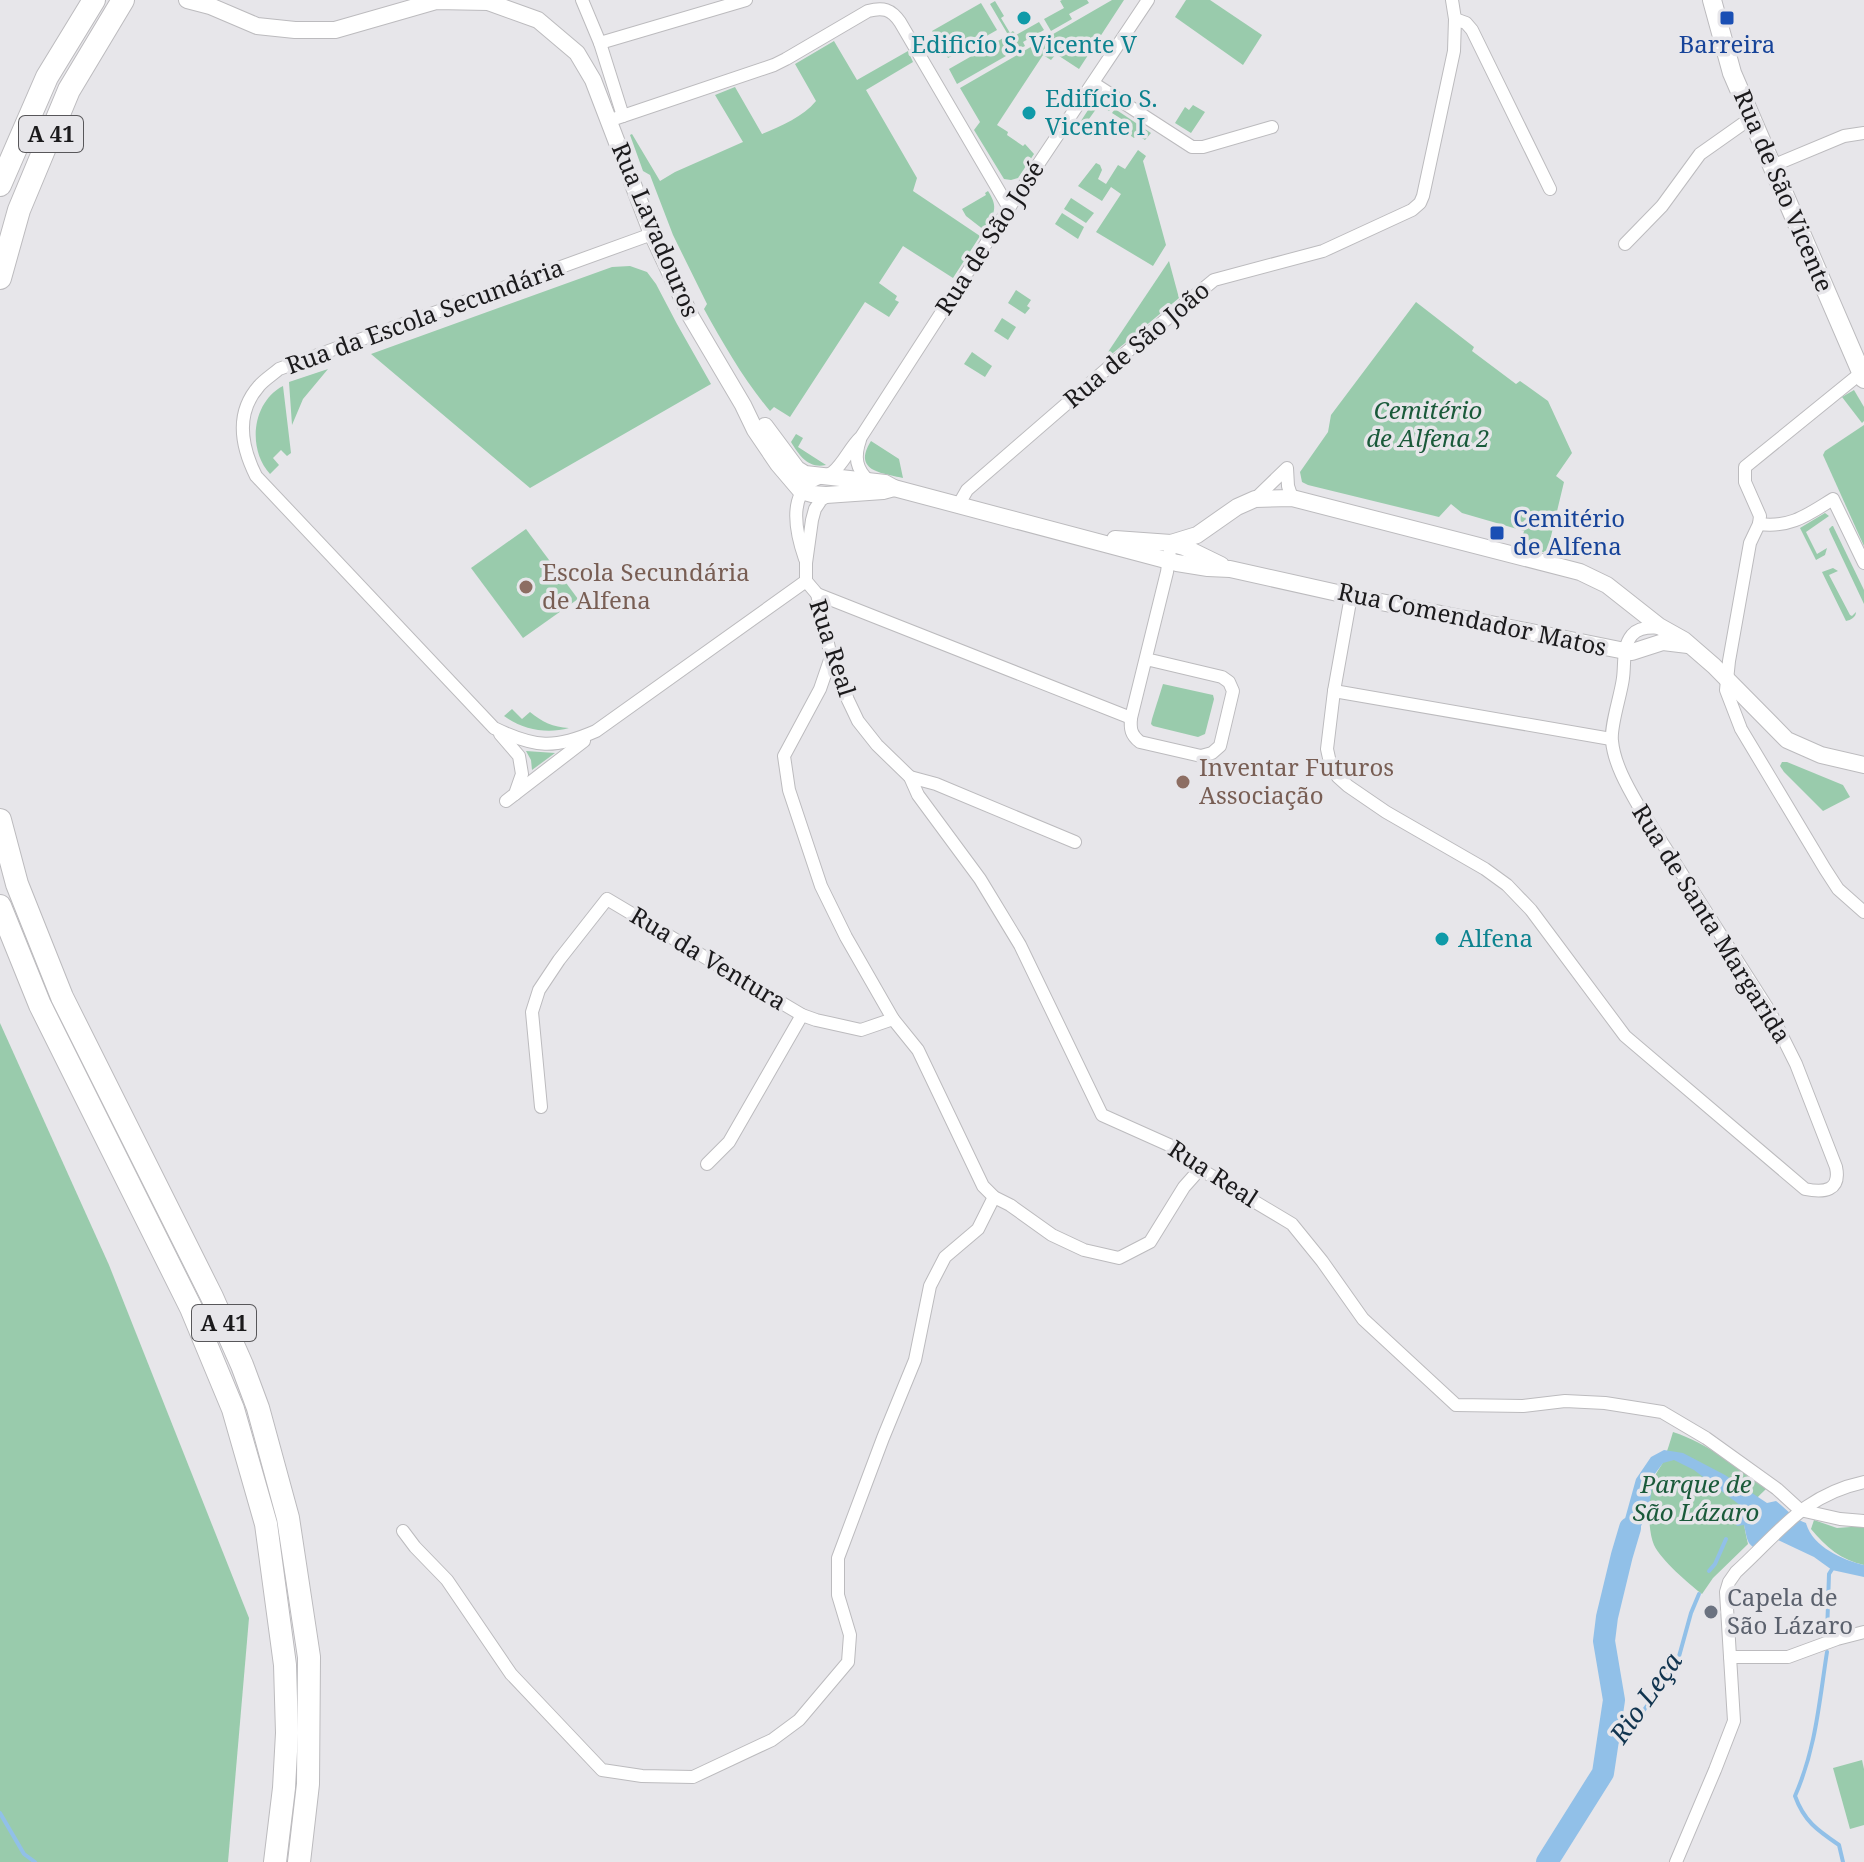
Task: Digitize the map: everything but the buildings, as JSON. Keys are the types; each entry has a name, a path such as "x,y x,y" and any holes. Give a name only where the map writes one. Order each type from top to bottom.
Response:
{"highway":[{"name":"A 41","path":"0,185 47,77 94,0"},
{"name":"A 41","path":"0,278 19,210 69,90 123,0"},
{"name":"A 41","path":"0,820 17,884 62,997 212,1297 258,1408 288,1518 309,1657 308,1784 299,1862"},
{"name":"A 41","path":"0,906 40,1005 191,1308 233,1409 266,1524 285,1665 287,1733 275,1862"}],"main road":[{"name":"Rua de São Vicente","path":"1712,0 1732,73 1863,376"}],"street":[{"name":"Rua Lavadouros","path":"187,0 207,3 257,26 295,30 335,30 436,1 488,2 538,20 574,51 616,118 652,234 691,317 755,430 778,464 805,490"},
{"path":"582,0 600,43 616,118 778,63 868,11 888,10 896,15"},
{"path":"600,43 746,0"},
{"path":"895,0 896,15 1009,208"},
{"name":"Rua de São José","path":"825,476 834,471 861,437 1148,0"},
{"name":"Rua de São João","path":"959,504 967,490 1214,280 1323,251 1412,210 1420,203 1454,51 1452,0"},
{"path":"1455,19 1466,23 1472,30 1550,189"},
{"path":"1093,83 1192,147 1203,147 1272,127"},
{"path":"1625,244 1662,206 1700,154 1751,118"},
{"path":"1772,166 1844,136 1864,133"},
{"name":"Rua da Escola Secundária","path":"652,234 279,369 259,386 247,405 241,429 246,457 256,476 519,756 522,774 510,798 596,731 806,581"},
{"path":"1863,376 1745,467 1745,482 1760,516 1750,543 1726,690 1741,729 1838,889 1864,912"},
{"name":"Rua Lavadouros","path":"743,405 762,422 797,469"},
{"name":"Rua de São José","path":"849,483 861,437"},
{"path":"844,459 849,483"},
{"name":"Rua Real","path":"778,464 793,494 797,510"},
{"path":"805,490 849,483 885,483 894,488 1090,538 1170,552 1237,507 1255,499 1287,468 1292,498"},
{"path":"797,469 805,474 849,483"},
{"name":"Rua Real","path":"797,469 812,520"},
{"path":"805,490 815,479 825,476"},
{"name":"Rua Real","path":"849,483 821,500 815,509 806,563 806,581 817,594 831,657 858,721 877,745 910,777 918,795 980,879 1020,945 1102,1115 1178,1149 1200,1169 1292,1224 1363,1319 1456,1405 1523,1406 1565,1401 1632,1406 1662,1412 1706,1438 1777,1489 1798,1512"},
{"name":"Rua Real","path":"805,490 797,500 797,510 800,545 806,563"},
{"path":"1255,499 1292,498 1580,572 1607,585 1646,638 1684,640 1728,679 1787,740 1821,755 1864,765"},
{"path":"1759,524 1781,525 1796,521 1833,499 1864,563"},
{"path":"1206,561 1205,535 1211,525"},
{"path":"1146,659 1222,677 1229,682 1233,691 1220,746 1212,753 1201,756 1140,742 1130,730 1170,552"},
{"name":"Rua Comendador Matos","path":"1170,552 1351,596 1646,638"},
{"path":"817,594 1131,718"},
{"name":"Rua de Santa Margarida","path":"1351,596 1327,749 1331,767 1338,777 1386,812 1507,885 1531,910 1625,1036 1805,1189 1825,1191 1834,1186 1838,1177 1836,1167 1796,1064 1770,1012 1623,779 1611,739 1623,677 1646,638"},
{"path":"831,657 820,689 784,756 789,790 821,886 893,1019 918,1050 983,1186 994,1197 1052,1235 1084,1250 1119,1258 1150,1242 1184,1187 1200,1169"},
{"path":"1334,691 1611,739"},
{"name":"Rua da Escola Secundária","path":"494,728 517,740 538,744 574,741 596,731"},
{"path":"910,777 936,784 1075,842"},
{"name":"Rua da Ventura","path":"541,1107 532,1012 539,990 552,970 607,899 802,1015 861,1030 893,1019"},
{"path":"707,1164 729,1142 802,1015"},
{"path":"403,1531 447,1580 511,1674 602,1770 642,1776 693,1777 772,1740 799,1720 848,1662 850,1635 838,1595 838,1558 915,1360 930,1286 945,1257 978,1229 994,1197"},
{"path":"1676,1862 1734,1721 1726,1592 1729,1582 1798,1512 1817,1498 1864,1482"},
{"path":"1798,1512 1864,1521"},
{"path":"1730,1657 1788,1657 1864,1632"}],"green space":[{"path":"1062,0 1087,0 1089,3 1069,14 1072,19 1051,31 1044,19 1064,8"},
{"path":"1112,0 1124,0 1079,69 1056,54 1051,60 1043,55 997,125 1034,154 1018,178 1004,179 974,130 980,122 960,88"},
{"path":"1186,0 1210,0 1262,35 1243,65 1175,17"},
{"path":"995,1 1010,33 1013,31 1016,35 1039,22 1044,30 1023,42 1025,46 1017,50 990,4"},
{"path":"981,3 997,30 948,58 932,31"},
{"path":"1005,37 1013,52 957,84 949,69"},
{"path":"834,41 857,80 908,51 913,62 866,90 917,178 913,191 980,236 953,278 903,246 879,283 897,296 895,300 899,302 889,317 865,302 790,417 774,407 770,411 743,375 704,309 707,304 673,235 650,175 643,171 630,135 660,181 743,142 715,95 735,87 762,134 777,128 816,101 795,64"},
{"path":"1097,101 1112,107 1109,111 1099,105 1081,130 1077,127"},
{"path":"1193,105 1205,112 1191,133 1175,123 1185,107 1189,110"},
{"path":"1115,109 1151,133 1145,140 1137,135 1134,138 1121,129 1123,120 1112,113"},
{"path":"1138,150 1146,156 1143,161 1166,245 1153,266 1096,232 1121,194 1111,187 1102,201 1078,186 1096,163 1102,170 1098,179 1106,184 1118,165 1125,169"},
{"path":"988,191 994,211 984,230 962,209"},
{"path":"1071,198 1094,213 1086,223 1064,209"},
{"path":"1062,213 1084,227 1078,239 1055,224"},
{"path":"1169,261 1179,298 1107,358 1108,352"},
{"path":"630,266 647,272 656,284 711,384 530,488 371,354 612,267"},
{"path":"1016,290 1031,300 1025,314 1008,303"},
{"name":"Cemitério de Alfena 2","path":"1416,302 1516,384 1520,381 1548,401 1572,453 1556,476 1564,482 1547,553 1520,547 1524,531 1462,513 1451,504 1439,517 1302,482 1300,472 1328,432 1331,415"},
{"path":"1002,318 1016,327 1008,340 994,331"},
{"path":"972,352 992,366 985,377 964,364"},
{"path":"328,369 303,399 292,425 289,382"},
{"path":"283,386 291,453 287,456 281,450 273,458 279,465 270,474 258,452 256,427 265,403"},
{"path":"1854,390 1864,407 1862,423 1842,397"},
{"path":"1864,425 1864,546 1823,455"},
{"path":"796,434 803,438 798,447 826,465 814,465 801,456 791,442"},
{"path":"871,441 899,459 903,478 879,472 867,465 866,451"},
{"path":"1825,513 1829,516 1806,532 1817,554 1827,548 1825,555 1816,560 1800,528"},
{"path":"1833,526 1864,590 1864,604 1830,532"},
{"path":"526,529 578,599 523,638 471,568"},
{"path":"1833,568 1838,571 1829,575 1850,615 1856,612 1848,621 1822,572"},
{"path":"1163,684 1213,695 1205,734 1198,737 1151,724"},
{"path":"512,709 522,719 530,712 548,723 569,728 544,731 527,728 504,716"},
{"path":"526,751 555,753 532,770"},
{"path":"1782,762 1843,785 1850,797 1823,811 1784,772 1780,766"},
{"path":"0,1023 109,1265 249,1618 228,1862 0,1862"},
{"name":"Parque de São Lázaro","path":"1673,1432 1710,1449 1766,1489 1745,1512 1748,1544 1713,1578 1702,1594 1663,1558 1654,1545 1650,1530 1650,1493"},
{"path":"1814,1520 1837,1528 1864,1526 1864,1565 1848,1560 1828,1547 1811,1529"},
{"path":"1862,1760 1864,1825 1850,1829 1833,1768"}],"water":[{"path":"1664,1450 1683,1453 1725,1475 1767,1503 1776,1501 1806,1523 1814,1539 1821,1545 1846,1560 1864,1565 1864,1577 1832,1570 1814,1557 1778,1540 1765,1552 1754,1548 1747,1539 1744,1525 1737,1526 1735,1523 1745,1509 1694,1470 1674,1460 1663,1463 1654,1475 1649,1507 1629,1555 1615,1555 1636,1479 1651,1457"}],"waterway":[{"name":"Rio Leça","path":"1547,1862 1603,1773 1614,1700 1604,1641 1607,1617 1630,1528"},
{"name":"Rio Leça","path":"1709,1571 1726,1539"},
{"path":"1827,1634 1829,1574 1834,1566"},
{"name":"Rio Leça","path":"1606,1755 1644,1710 1678,1660 1699,1594"},
{"path":"1827,1652 1812,1743 1795,1796 1812,1824 1839,1845 1843,1862"},
{"path":"0,1813 24,1854 35,1862"}],"place":[{"name":"Edificío S. Vicente V","path":"1024,18"},
{"name":"Barreira","path":"1727,18"},
{"name":"Edifício S. Vicente I","path":"1029,113"},
{"name":"Cemitério de Alfena","path":"1497,533"},
{"name":"Escola Secundária de Alfena","path":"526,587"},
{"name":"Inventar Futuros Associação","path":"1183,782"},
{"name":"Alfena","path":"1442,939"},
{"name":"Capela de São Lázaro","path":"1711,1612"}]}
